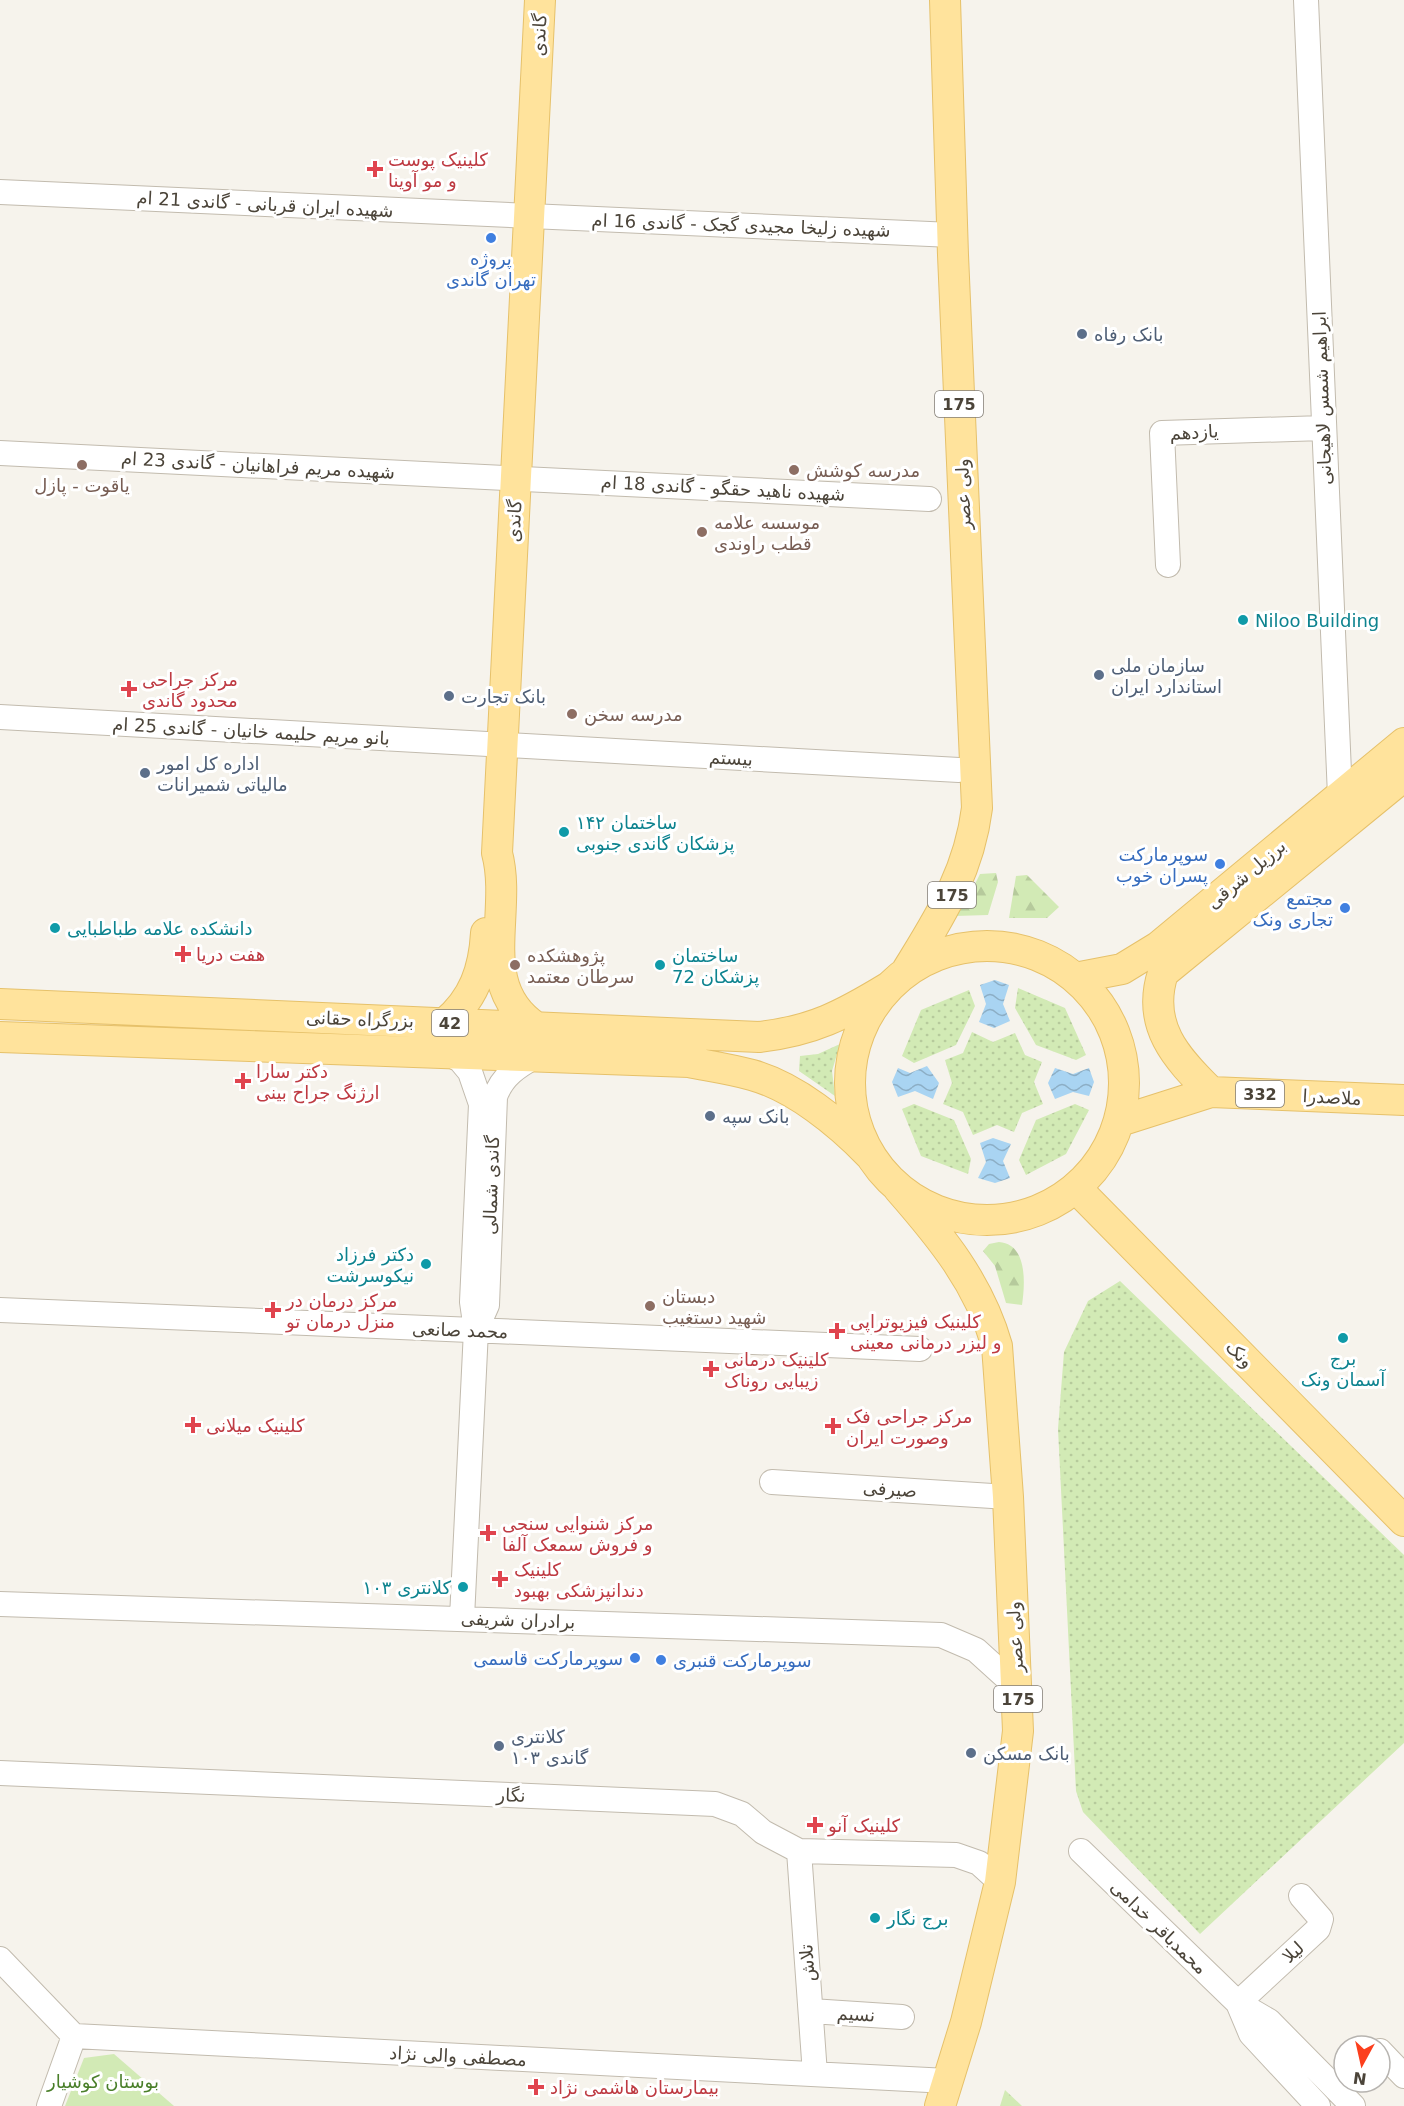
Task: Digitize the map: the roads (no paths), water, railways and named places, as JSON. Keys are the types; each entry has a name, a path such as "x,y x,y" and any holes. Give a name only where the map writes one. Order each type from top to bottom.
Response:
{"main road":[{"name":"گاندی","path":"536,1042 514,1009 504,987 499,949 503,874 497,853 540,0"},
{"name":"ولی عصر","path":"944,2093 966,2022 1000,1882 1016,1754 1018,1688 997,1346 987,1312 949,1249 870,1155 855,1123 851,1104 850,1065 863,1024 897,980 957,885 973,834 977,808 952,235 945,0"},
{"name":"برزیل شرقی","path":"1075,978 1122,969 1137,962 1404,743"},
{"name":"برزیل شرقی","path":"1211,1092 1177,1058 1169,1046 1162,1023 1157,991 1163,973 1172,963 1404,776"},
{"path":"445,1023 467,1002 482,966 491,874 497,853"},
{"name":"بزرگراه حقانی","path":"0,1037 445,1052 536,1042 759,1037 812,1028 850,1010 947,952 986,946 1015,949 1041,957 1075,978 1102,1007 1119,1043 1125,1082 1120,1121 1100,1162 1076,1188 1049,1206 1028,1215 988,1221 941,1212 915,1200 899,1189"},
{"name":"بزرگراه حقانی","path":"0,1004 445,1023 536,1042 688,1062 753,1075 787,1091 821,1114 870,1155"},
{"name":"ملاصدرا","path":"1120,1121 1211,1092 1404,1101"},
{"name":"ونک","path":"1076,1188 1404,1521"}],"street":[{"name":"ابراهیم شمس لاهیجانی","path":"1306,0 1340,796"},
{"name":"شهیده ایران قربانی - گاندی 21 ام","path":"0,192 530,216"},
{"name":"شهیده زلیخا مجیدی گجک - گاندی 16 ام","path":"530,216 952,235"},
{"name":"یازدهم","path":"1168,565 1162,433 1323,428"},
{"name":"شهیده مریم فراهانیان - گاندی 23 ام","path":"0,453 516,478"},
{"name":"شهیده ناهید حقگو - گاندی 18 ام","path":"516,478 929,499"},
{"name":"بانو مریم حلیمه خانیان - گاندی 25 ام","path":"0,717 503,745"},
{"name":"بیستم","path":"503,745 959,770"},
{"name":"گاندی شمالی","path":"476,1330 487,1305 495,1097 501,1082 536,1042"},
{"name":"گاندی شمالی","path":"445,1052 460,1060 470,1072 480,1104 472,1302 476,1330 462,1618"},
{"name":"محمد صانعی","path":"0,1311 920,1349"},
{"name":"صیرفی","path":"772,1482 1008,1497"},
{"name":"برادران شریفی","path":"0,1604 941,1635 976,1650 1018,1688"},
{"name":"نگار","path":"0,1773 715,1803 742,1814 763,1832 799,1851 956,1855 979,1863 1000,1882"},
{"name":"تلاش","path":"799,1851 815,2074"},
{"name":"محمدباقر خدامی","path":"1081,1851 1238,2003 1269,2021 1353,2106"},
{"name":"لیلا","path":"1238,2003 1318,1929 1321,1919 1300,1896"},
{"path":"0,1959 74,2036 49,2106"},
{"name":"محمدباقر خدامی","path":"1238,2003 1251,2034 1318,2106"},
{"name":"نسیم","path":"811,2011 902,2017"},
{"name":"مصطفی والی نژاد","path":"74,2036 815,2074 944,2093"},
{"path":"1392,2063 1404,2076"}],"water":[{"path":"995,980 1009,985 1003,1004 1010,1021 994,1028 979,1022 986,1004 980,985"},
{"path":"927,1066 939,1083 933,1099 915,1091 898,1097 892,1082 898,1068 910,1073"},
{"path":"1055,1068 1073,1074 1089,1068 1094,1082 1089,1096 1073,1092 1055,1099 1048,1083"},
{"path":"993,1138 1011,1144 1003,1161 1010,1178 995,1183 978,1178 986,1162 980,1143"}],"place":[{"name":"کلینیک پوست و مو آوینا","path":"375,169"},
{"name":"پروژه تهران گاندی","path":"491,238"},
{"name":"بانک رفاه","path":"1082,334"},
{"name":"یاقوت - پازل","path":"82,465"},
{"name":"مدرسه کوشش","path":"794,470"},
{"name":"موسسه علامه قطب راوندی","path":"702,532"},
{"name":"Niloo Building","path":"1243,620"},
{"name":"سازمان ملی استاندارد ایران","path":"1099,675"},
{"name":"مرکز جراحی محدود گاندی","path":"129,689"},
{"name":"بانک تجارت","path":"449,696"},
{"name":"مدرسه سخن","path":"572,714"},
{"name":"اداره کل امور مالیاتی شمیرانات","path":"145,773"},
{"name":"ساختمان ۱۴۲ پزشکان گاندی جنوبی","path":"564,832"},
{"name":"سوپرمارکت پسران خوب","path":"1220,864"},
{"name":"مجتمع تجاری ونک","path":"1345,908"},
{"name":"دانشکده علامه طباطبایی","path":"55,928"},
{"name":"هفت دریا","path":"183,954"},
{"name":"پژوهشکده سرطان معتمد","path":"515,965"},
{"name":"ساختمان پزشکان 72","path":"660,965"},
{"name":"دکتر سارا ارژنگ جراح بینی","path":"243,1081"},
{"name":"بانک سپه","path":"710,1116"},
{"name":"دکتر فرزاد نیکوسرشت","path":"426,1264"},
{"name":"دبستان شهید دستغیب","path":"650,1306"},
{"name":"مرکز درمان در منزل درمان تو","path":"273,1310"},
{"name":"کلینیک فیزیوتراپی و لیزر درمانی معینی","path":"837,1331"},
{"name":"برج آسمان ونک","path":"1343,1338"},
{"name":"کلینیک درمانی زیبایی روناک","path":"711,1369"},
{"name":"کلینیک میلانی","path":"193,1425"},
{"name":"مرکز جراحی فک وصورت ایران","path":"833,1426"},
{"name":"مرکز شنوایی سنجی و فروش سمعک آلفا","path":"488,1533"},
{"name":"کلینیک دندانپزشکی بهبود","path":"500,1579"},
{"name":"کلانتری ۱۰۳","path":"463,1587"},
{"name":"سوپرمارکت قاسمی","path":"635,1658"},
{"name":"سوپرمارکت قنبری","path":"661,1660"},
{"name":"کلانتری ۱۰۳ گاندی","path":"499,1746"},
{"name":"بانک مسکن","path":"971,1753"},
{"name":"کلینیک آنو","path":"815,1825"},
{"name":"برج نگار","path":"875,1918"},
{"name":"بیمارستان هاشمی نژاد","path":"536,2087"}],"park label":[{"name":"بوستان کوشیار","path":"103,2081"}]}
